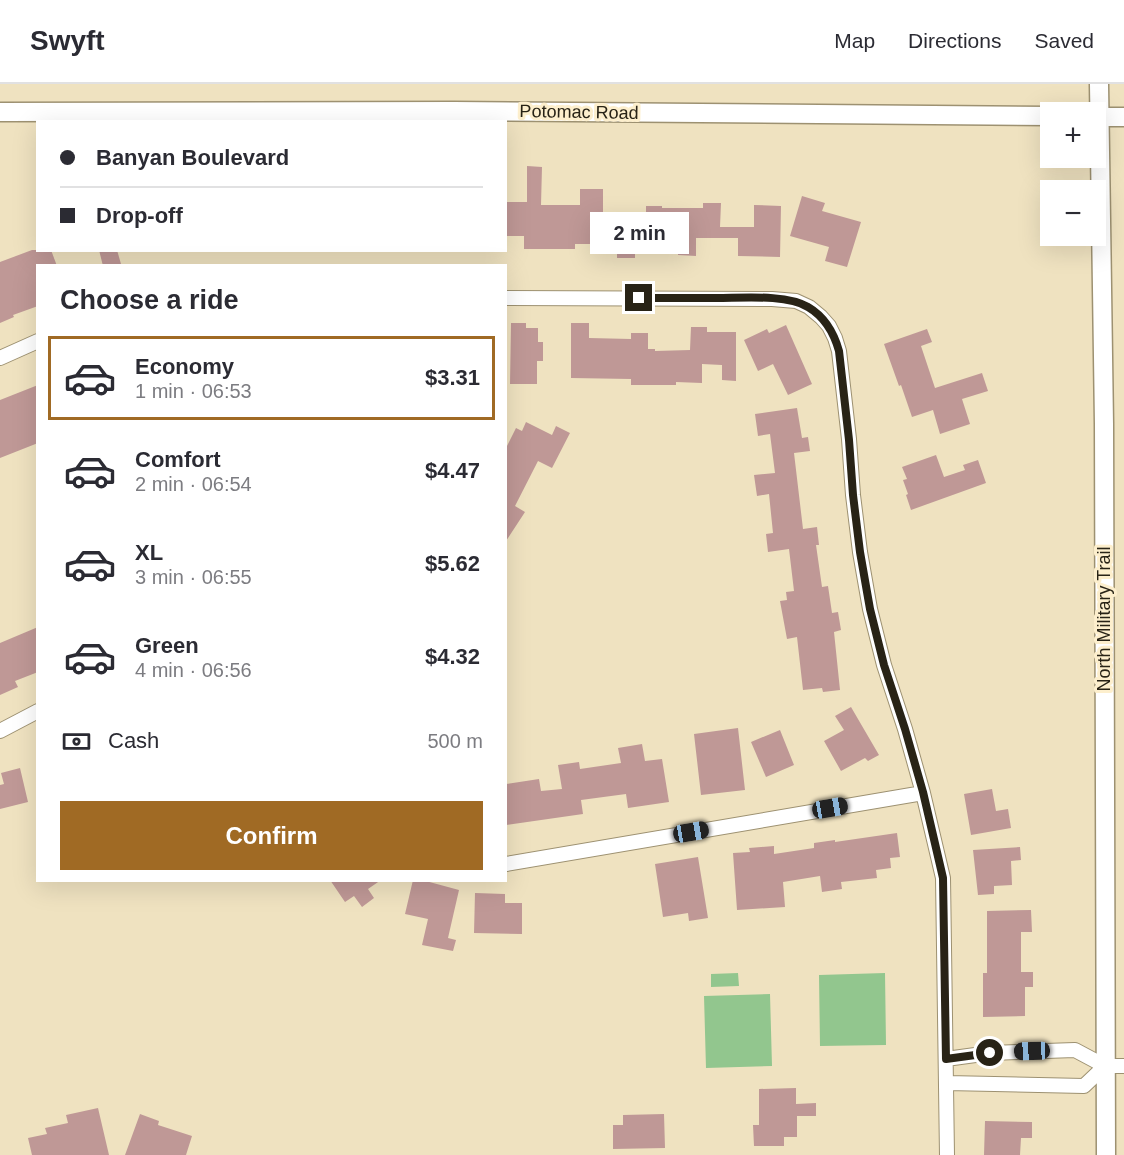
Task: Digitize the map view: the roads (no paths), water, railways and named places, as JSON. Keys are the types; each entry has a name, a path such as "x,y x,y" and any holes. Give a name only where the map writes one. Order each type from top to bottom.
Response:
{"main road":[{"name":"North Military Trail","path":"1098,102 1100,84"},
{"name":"Potomac Road","path":"0,112 466,111 1040,116"},
{"path":"1106,117 1124,117"},
{"name":"North Military Trail","path":"1098,168 1104,424 1106,1155"}],"street":[{"path":"507,298 796,301 809,307 829,326 839,351 853,495 870,609 884,665 923,792 943,878 947,1155"},
{"path":"0,358 36,342"},
{"path":"0,731 36,712"},
{"path":"507,864 923,792"},
{"path":"946,1059 990,1053 1075,1050 1105,1066 1124,1066"},
{"path":"947,1083 1084,1086 1105,1066"}]}
